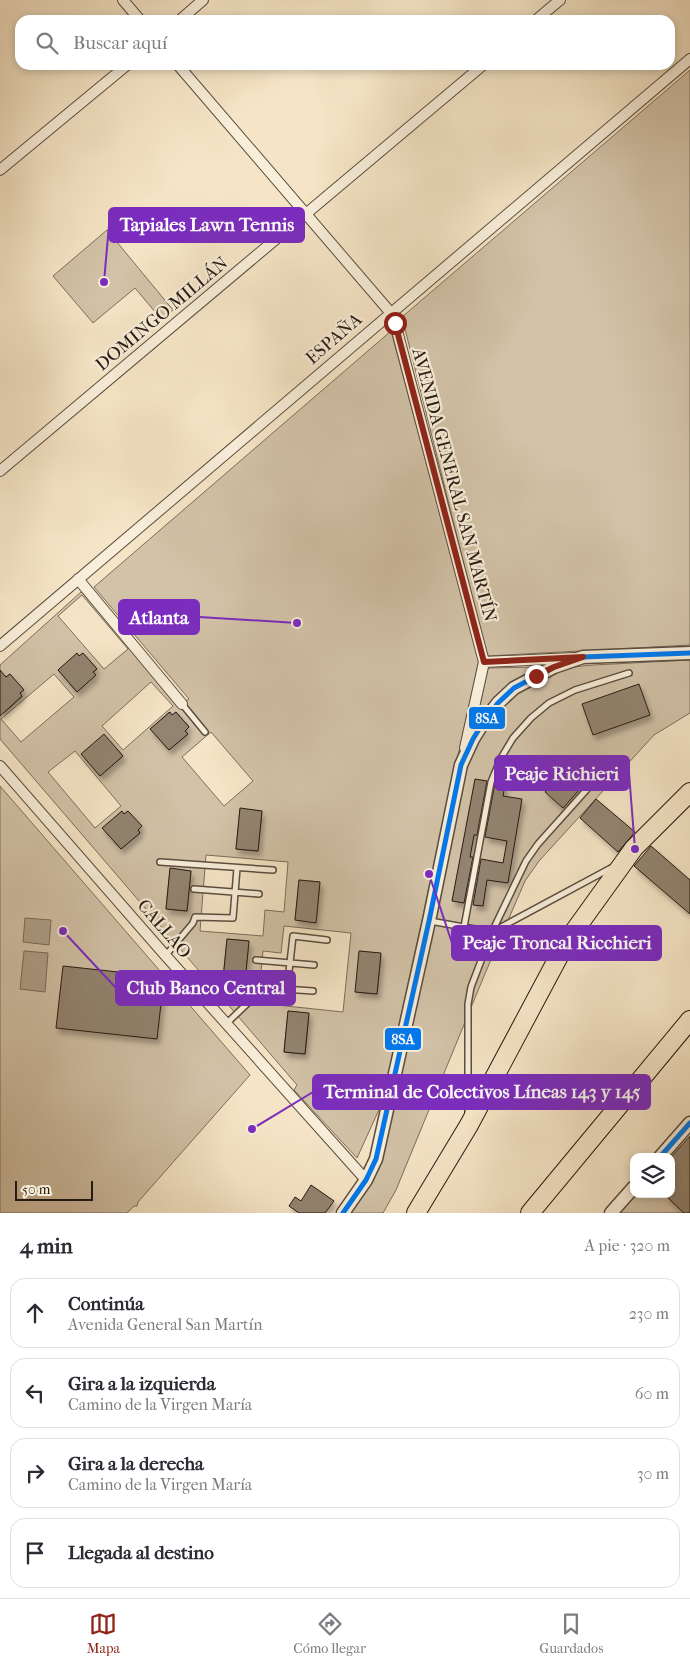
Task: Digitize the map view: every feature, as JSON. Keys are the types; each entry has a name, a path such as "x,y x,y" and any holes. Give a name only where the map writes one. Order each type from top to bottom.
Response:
{"highway":[{"path":"416,1213 469,1125 567,941 634,848 690,792"},
{"path":"530,1213 690,1020"},
{"path":"406,1213 439,1176"}],"street":[{"path":"123,0 136,15"},
{"path":"186,15 204,0"},
{"path":"542,15 560,0"},
{"name":"ESPAÑA","path":"0,646 390,312 690,59"},
{"path":"0,170 121,70"},
{"name":"AVENIDA GENERAL SAN MARTÍN","path":"182,70 390,312 395,323 484,662"},
{"name":"DOMINGO MILLÁN","path":"0,471 477,70"},
{"path":"78,579 182,704"},
{"path":"343,1213 366,1180 376,1159 484,662 690,653"},
{"path":"462,765 473,739 484,721 514,688 554,667 583,657"},
{"name":"CALLAO","path":"0,766 165,955 366,1180"},
{"path":"664,1153 690,1123"},
{"path":"611,1213 630,1192"}],"lane":[{"path":"464,927 491,782 501,758 513,738 549,702 575,690 629,673"},
{"path":"182,704 206,732"},
{"path":"469,1125 468,1004 471,987 492,932 526,861 538,844 598,777 589,769"},
{"path":"160,862 273,870"},
{"path":"429,921 492,932 623,862"},
{"path":"165,955 193,923 195,917 232,918 237,868"},
{"path":"194,889 259,894"},
{"path":"286,998 293,936 327,940"},
{"path":"256,960 314,965"},
{"path":"226,1024 251,1000 253,987 313,992"}],"shaded area":[{"path":"690,70 690,645 487,656 402,317"},
{"path":"107,230 173,310 162,320 135,288 93,323 53,276"},
{"path":"391,331 479,660 382,1103 357,1158 294,1090 297,1085 0,739 0,709 4,713 22,697 20,693 24,690 19,685 14,689 9,683 14,679 10,674 0,678 0,665 81,592 85,594 179,706 189,699 94,587","holes":["82,595 128,649 104,669 58,616","83,653 87,658 82,662 87,668 92,663 97,669 93,672 95,675 77,692 70,684 73,680 69,675 65,678 58,670 77,654 79,656","54,674 74,697 21,742 1,719","151,682 173,706 123,750 102,726","169,712 172,715 176,712 180,716 175,720 180,726 185,722 189,727 185,731 188,734 169,750 162,742 166,739 161,733 157,736 151,729","211,732 253,781 224,806 182,757","104,735 110,742 106,746 111,751 116,748 123,756 100,776 93,768 97,764 92,759 88,762 81,754","75,751 121,806 95,828 48,772","240,809 262,811 258,851 236,849","122,811 124,814 128,811 132,815 127,819 132,825 137,821 141,826 138,830 140,833 121,849 114,842 118,838 113,832 109,836 103,828","206,855 288,862 284,912 265,910 263,936 200,931","170,869 191,871 187,911 166,909","299,880 320,882 316,922 295,920","284,926 351,933 343,1012 258,1003 263,951 281,953","227,939 249,941 245,981 223,979","360,951 381,954 377,994 356,992","288,1011 309,1014 305,1054 284,1052"]},
{"path":"690,660 690,713 654,735 539,861 525,881 396,1190 383,1213 351,1213 381,1161 386,1143 468,762 475,746 503,707 526,687 556,672 584,666"},
{"path":"538,667 504,690 477,719 488,668"},
{"path":"0,786 250,1075 138,1202 137,1206 134,1206 127,1213 0,1213"},
{"path":"25,918 51,920 49,945 23,942"},
{"path":"24,951 48,953 45,992 20,989"},
{"path":"632,1198 668,1198 684,1213 619,1213"}],"building":[{"path":"77,653 79,656 83,653 97,669 93,672 96,675 77,692 58,670"},
{"path":"0,670 6,677 10,674 24,690 20,693 22,696 0,716"},
{"path":"639,684 650,715 593,735 582,704"},
{"path":"170,712 172,715 176,712 189,727 185,731 188,734 169,750 150,729"},
{"path":"104,734 123,756 100,776 81,754"},
{"path":"568,765 587,781 563,808 545,792"},
{"path":"475,779 487,781 477,835 474,835 470,857 473,857 464,903 452,901"},
{"path":"495,783 505,785 503,796 522,799 508,883 487,880 483,906 473,905 481,859 503,863 507,841 485,837"},
{"path":"596,799 635,832 618,852 580,818"},
{"path":"240,808 262,811 258,851 236,849"},
{"path":"122,811 124,814 128,811 142,826 138,830 140,833 121,849 102,828"},
{"path":"651,846 690,880 690,914 634,866"},
{"path":"170,868 191,871 187,911 166,909"},
{"path":"299,880 320,882 316,923 295,920"},
{"path":"227,939 249,941 245,981 223,979"},
{"path":"359,951 381,953 377,994 355,992"},
{"path":"63,966 164,977 157,1039 56,1028"},
{"path":"288,1011 309,1013 305,1054 284,1052"},
{"path":"690,1136 690,1213 684,1213 668,1198 675,1198 675,1153"},
{"path":"311,1185 334,1201 325,1213 299,1213 289,1206 295,1197 301,1201"}],"transit line":[{"name":"8SA","path":"343,1213 366,1180 376,1159 429,921 461,765 484,721 498,703 514,688 554,667 583,657 690,653"},
{"name":"8SA","path":"664,1153 690,1123"}],"place":[{"name":"Tapiales Lawn Tennis","path":"104,282"},
{"name":"Atlanta","path":"297,623"},
{"name":"Peaje Richieri","path":"635,849"},
{"name":"Peaje Troncal Ricchieri","path":"429,874"},
{"name":"Club Banco Central","path":"63,931"},
{"name":"Terminal de Colectivos Líneas 143 y 145","path":"252,1129"}],"route":[{"path":"395,323 484,662 583,657 554,667 536,676"}]}
